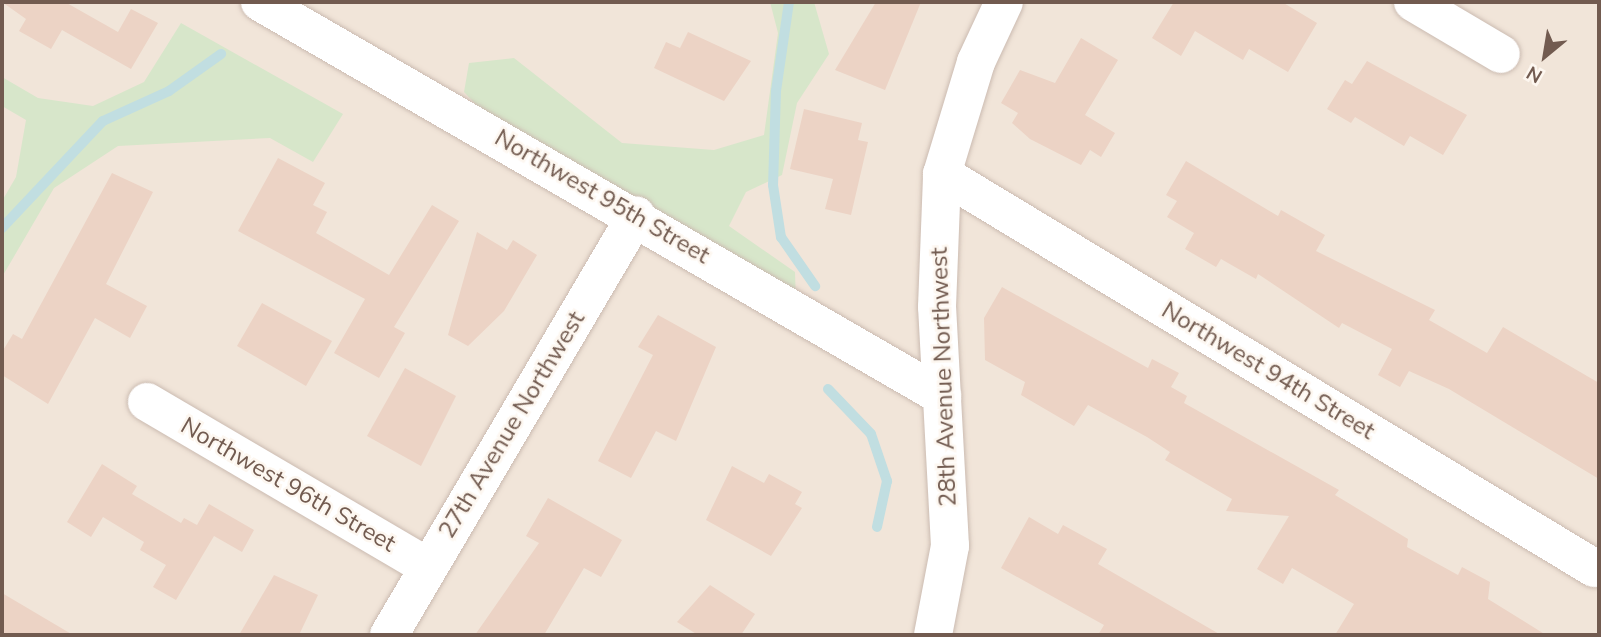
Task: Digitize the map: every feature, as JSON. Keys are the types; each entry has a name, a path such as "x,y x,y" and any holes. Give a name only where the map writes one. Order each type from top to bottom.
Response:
{"street":[{"name":"Northwest 95th Street","path":"260,2 636,215 942,396"},
{"name":"28th Avenue Northwest","path":"933,635 950,546 937,307 942,174 976,62 1004,2"},
{"path":"1413,2 1501,54"},
{"name":"Northwest 94th Street","path":"942,174 1594,568"},
{"name":"27th Avenue Northwest","path":"388,635 636,215"},
{"name":"Northwest 96th Street","path":"147,402 428,567"}],"shaded area":[{"path":"2,2 1599,2 1599,635 2,635"}],"green space":[{"path":"770,2 814,2 829,54 797,103 782,175 746,192 729,226 795,272 796,303 502,132 464,92 469,63 514,58 622,143 714,150 764,135 778,33"},
{"path":"181,23 343,114 313,162 270,138 118,146 54,188 2,277 2,201 16,177 26,120 2,106 2,77 38,98 93,106 144,82"}],"building":[{"path":"2,2 65,2 118,32 131,9 158,23 131,69 62,30 51,49 19,31 26,19"},
{"path":"876,2 921,2 885,90 835,70"},
{"path":"1174,2 1282,2 1317,23 1288,72 1249,49 1243,60 1195,31 1181,56 1152,38"},
{"path":"688,32 751,61 724,101 654,68 666,42 680,48"},
{"path":"1081,38 1118,60 1085,115 1115,133 1101,157 1090,150 1081,165 1030,139 1012,123 1018,113 1001,103 1020,70 1055,83"},
{"path":"1367,61 1467,115 1443,155 1410,136 1404,146 1355,117 1351,123 1327,109 1345,80 1352,84"},
{"path":"804,109 862,123 858,140 868,142 851,215 825,209 833,179 790,169"},
{"path":"278,158 325,183 313,205 327,212 316,233 389,275 432,205 459,221 394,327 405,333 379,378 334,353 365,299 238,231"},
{"path":"1186,161 1278,216 1281,210 1325,235 1316,251 1435,310 1429,320 1487,353 1503,327 1599,383 1599,479 1449,389 1409,371 1400,387 1378,375 1392,349 1342,323 1339,328 1258,274 1256,279 1221,259 1216,267 1185,249 1194,233 1167,217 1177,201 1166,195"},
{"path":"112,173 153,192 106,284 147,306 130,338 95,318 48,404 2,375 2,352 13,334 22,339"},
{"path":"477,232 507,250 513,240 537,255 504,311 468,346 448,335"},
{"path":"1002,287 1148,368 1152,359 1179,373 1171,387 1187,396 1184,403 1339,490 1335,495 1408,539 1407,547 1458,575 1462,567 1490,582 1488,599 1546,635 1335,635 1354,604 1292,568 1283,584 1257,569 1289,516 1226,511 1232,499 1165,460 1170,452 1147,437 1088,405 1074,426 1021,395 1025,382 985,360 984,318"},
{"path":"262,303 332,341 306,386 237,346"},
{"path":"658,315 716,347 676,441 656,431 631,478 598,461 653,355 638,347"},
{"path":"405,368 456,396 421,466 367,436"},
{"path":"102,464 137,486 132,494 181,523 184,518 197,525 209,504 254,530 242,552 214,536 176,600 153,587 166,565 140,550 144,542 103,517 91,537 67,522"},
{"path":"732,466 764,483 769,474 802,492 795,504 802,508 771,556 706,520"},
{"path":"548,498 622,540 601,577 584,568 544,635 475,635 539,543 526,536"},
{"path":"1029,517 1058,534 1063,525 1107,549 1098,564 1221,635 1098,635 1104,625 1001,568"},
{"path":"274,575 318,595 299,635 239,635"},
{"path":"710,585 755,614 741,635 698,635 677,622"},
{"path":"2,593 73,635 2,635"}],"waterway":[{"path":"789,2 776,91 773,185 781,237 815,286"},
{"path":"2,228 103,121 169,91 221,54"},
{"path":"828,389 871,434 887,481 877,527"}]}
